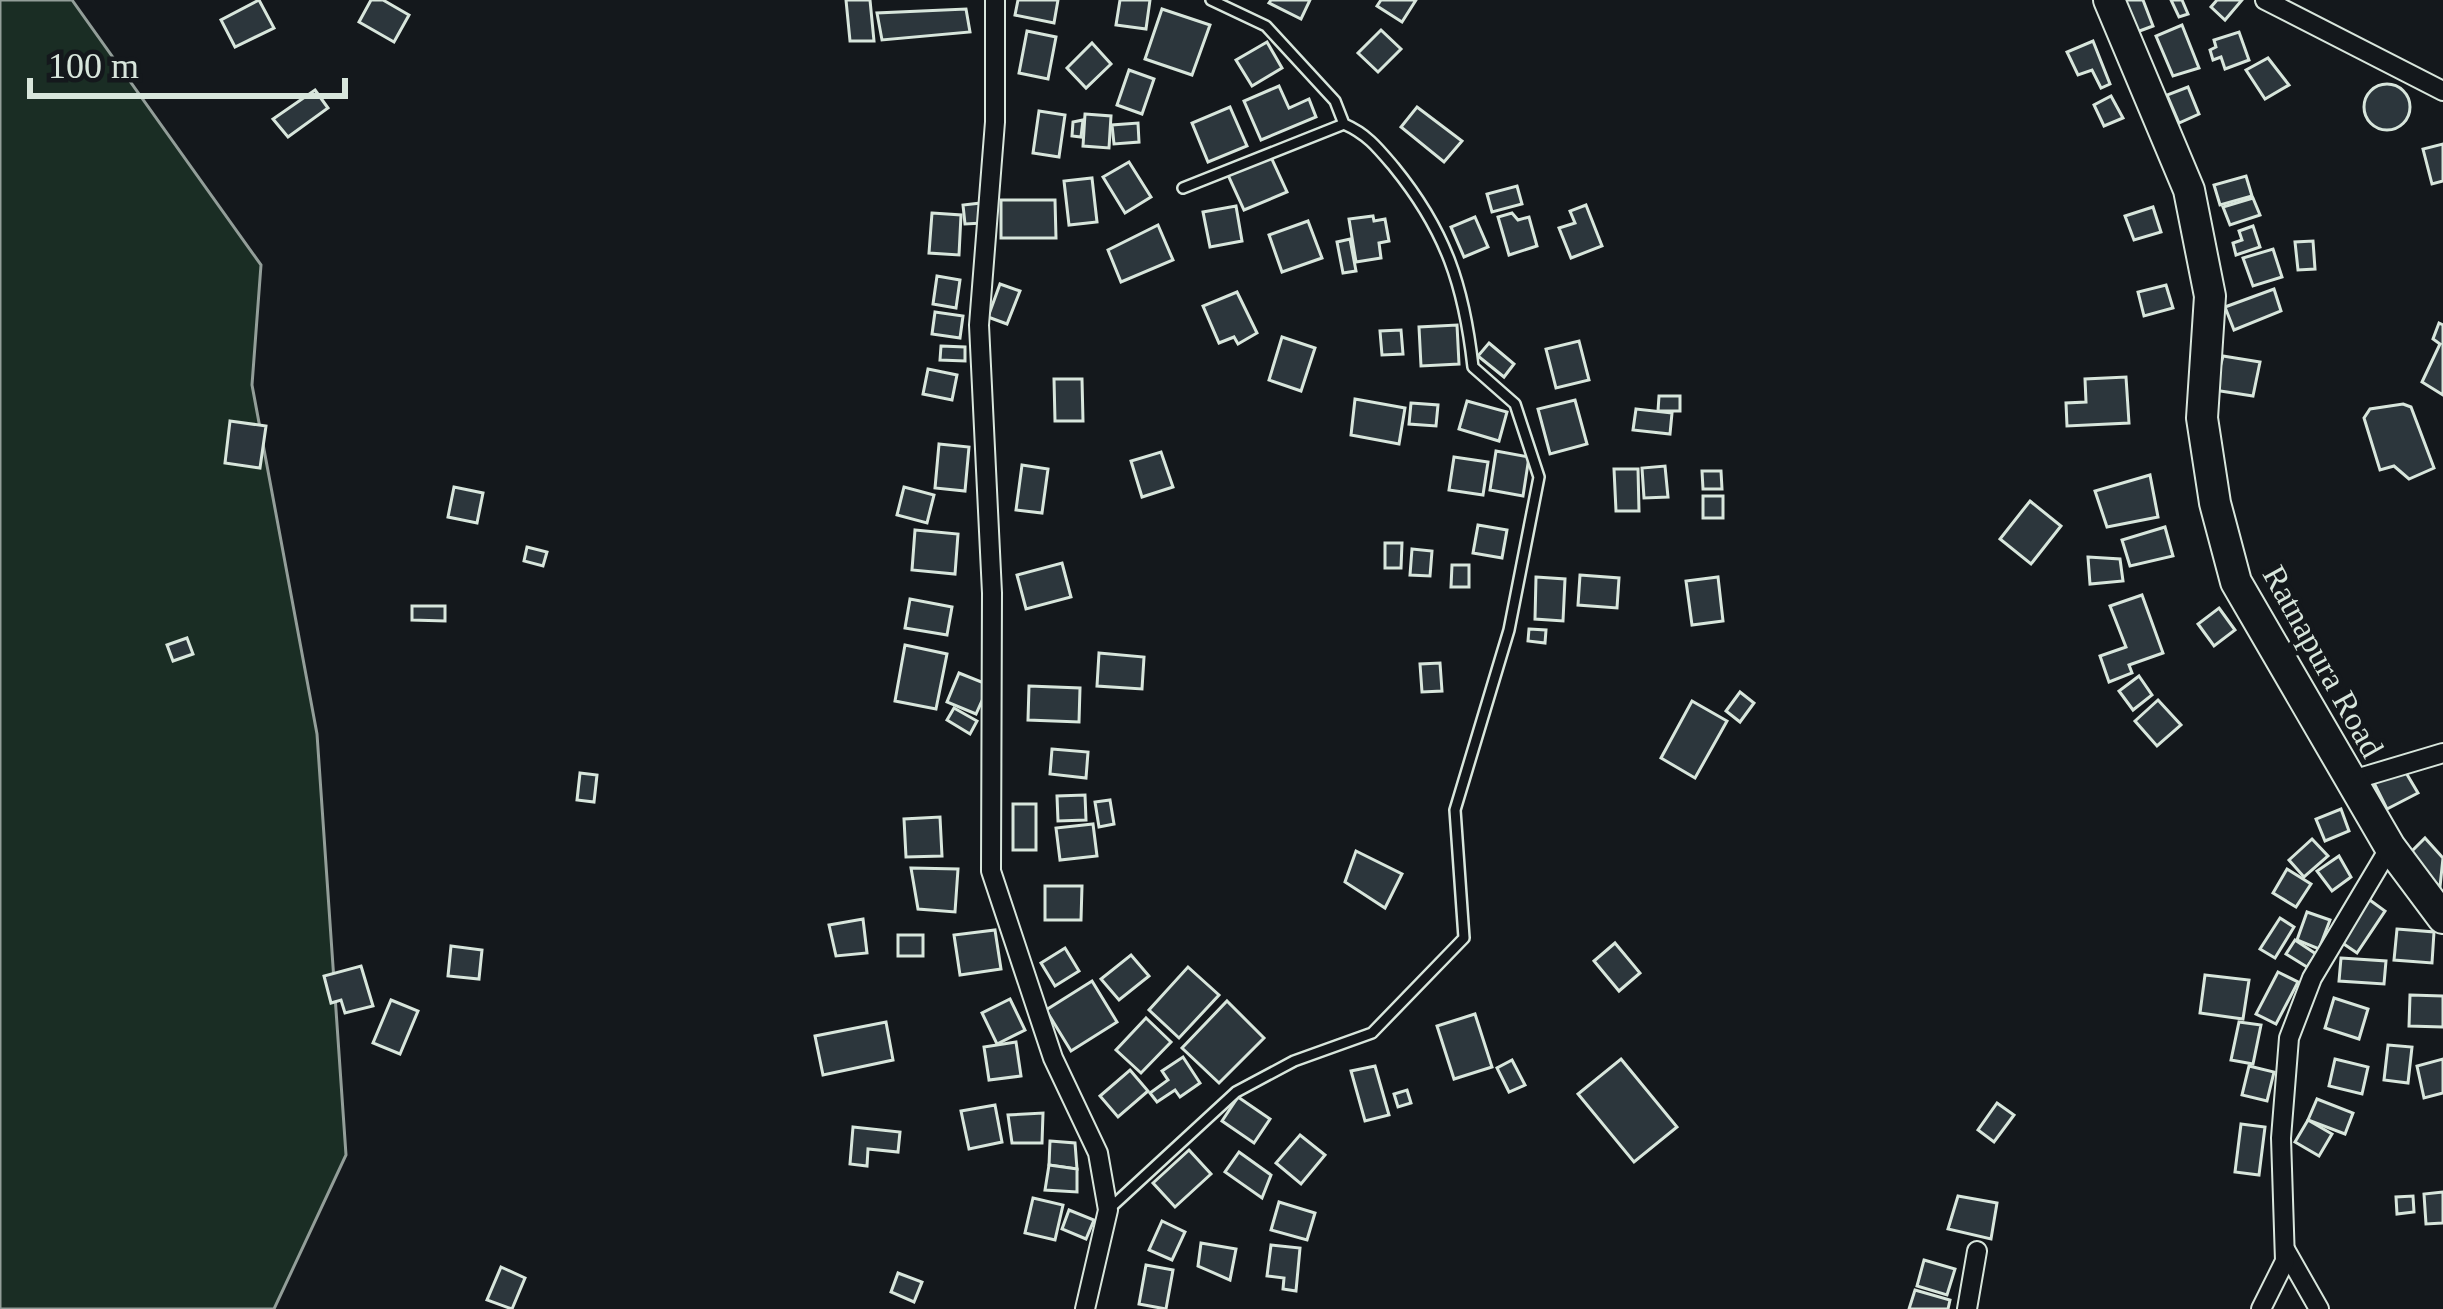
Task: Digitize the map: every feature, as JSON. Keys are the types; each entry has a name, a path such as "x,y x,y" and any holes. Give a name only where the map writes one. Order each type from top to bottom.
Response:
{"highway":[{"name":"Ratnapura Road","path":"2109,0 2189,190 2210,296 2203,418 2215,502 2236,582 2390,848 2443,918"}],"street":[{"path":"995,0 995,122 979,325 992,593 991,871 1053,1058 1098,1154 1108,1210 1085,1309"},
{"path":"2265,0 2443,92"},
{"path":"2349,781 2443,753"},
{"path":"2261,1309 2285,1261 2281,1138 2289,1038 2312,978 2390,848"},
{"path":"2284,1248 2319,1309"},
{"path":"1967,1309 1977,1250"}],"lane":[{"path":"1108,1210 1236,1092 1294,1061 1372,1033 1464,938 1455,809 1509,630 1539,477 1515,404 1473,367 1466,308 1449,253 1424,203 1366,134 1344,124 1335,101 1266,26 1211,0"},
{"path":"1183,188 1344,124"}],"green space":[{"path":"0,0 72,0 261,265 252,385 317,734 346,1155 274,1309 0,1309"}],"building":[{"path":"259,0 274,28 235,47 221,20"},
{"path":"371,0 383,0 409,15 394,42 359,22"},
{"path":"846,0 870,0 874,41 850,41"},
{"path":"1018,0 1058,0 1054,23 1015,15"},
{"path":"1120,0 1150,0 1146,29 1116,25"},
{"path":"1310,0 1301,19 1269,3"},
{"path":"1381,0 1416,0 1402,22 1377,6"},
{"path":"2112,0 2143,0 2153,26 2126,36"},
{"path":"2171,0 2182,0 2188,14 2179,17"},
{"path":"2217,0 2242,0 2225,20 2211,7"},
{"path":"966,9 970,32 882,40 877,13"},
{"path":"1162,9 1210,25 1192,75 1145,59"},
{"path":"2182,25 2199,68 2173,76 2156,36"},
{"path":"1381,30 1401,49 1378,72 1358,53"},
{"path":"1027,31 1056,37 1048,79 1019,73"},
{"path":"2239,32 2249,60 2225,69 2221,57 2213,60 2210,50 2216,47 2214,40"},
{"path":"2093,41 2110,84 2101,88 2092,70 2078,75 2067,52"},
{"path":"1267,42 1282,68 1252,86 1236,60"},
{"path":"1092,43 1111,64 1086,88 1067,68"},
{"path":"2268,58 2289,85 2265,99 2246,70"},
{"path":"1129,70 1154,79 1142,114 1117,105"},
{"path":"2387,84 2404,90 2410,107 2404,124 2387,130 2370,124 2364,107 2370,90"},
{"path":"1279,86 1289,108 1309,99 1316,117 1261,140 1244,101"},
{"path":"2188,87 2199,114 2179,123 2167,95"},
{"path":"315,90 328,108 288,137 273,119"},
{"path":"2111,96 2123,118 2104,126 2094,105"},
{"path":"1230,107 1247,146 1208,162 1192,123"},
{"path":"1417,107 1462,141 1444,162 1401,127"},
{"path":"1039,111 1065,115 1059,157 1033,153"},
{"path":"1085,114 1111,116 1109,148 1083,146"},
{"path":"1083,120 1081,137 1072,136 1073,122"},
{"path":"1138,123 1139,142 1114,144 1112,125"},
{"path":"2443,144 2443,181 2432,184 2423,149"},
{"path":"1271,157 1287,192 1244,210 1228,175"},
{"path":"1129,162 1151,197 1125,213 1103,177"},
{"path":"2246,176 2252,196 2220,205 2214,185"},
{"path":"1092,178 1097,222 1069,225 1064,181"},
{"path":"1517,186 1522,204 1492,212 1487,194"},
{"path":"2253,198 2260,215 2230,225 2223,207"},
{"path":"1001,200 1055,200 1056,238 1001,238"},
{"path":"981,203 983,223 965,224 963,205"},
{"path":"1586,205 1602,246 1571,258 1559,228 1575,223 1570,211"},
{"path":"1236,206 1242,241 1210,247 1203,212"},
{"path":"2153,207 2161,232 2134,240 2125,216"},
{"path":"932,213 961,215 959,255 929,253"},
{"path":"1512,213 1518,220 1529,217 1537,246 1509,255 1498,217"},
{"path":"1373,216 1374,221 1385,219 1389,241 1379,243 1381,258 1356,262 1349,219"},
{"path":"1475,217 1488,247 1464,257 1451,227"},
{"path":"1308,221 1322,258 1282,272 1269,235"},
{"path":"1158,225 1173,260 1121,282 1108,250"},
{"path":"2253,226 2260,247 2236,255 2233,243 2242,240 2239,231"},
{"path":"1350,239 1356,271 1343,273 1337,242"},
{"path":"2313,241 2315,269 2298,270 2295,242"},
{"path":"2273,249 2282,277 2253,286 2243,258"},
{"path":"937,276 960,280 956,308 933,304"},
{"path":"1000,284 1020,291 1007,324 988,317"},
{"path":"2166,285 2173,308 2144,316 2138,292"},
{"path":"2274,289 2281,311 2234,330 2225,307"},
{"path":"1237,292 1257,333 1238,344 1234,337 1219,343 1203,306"},
{"path":"935,312 963,316 960,338 932,334"},
{"path":"2439,323 2443,325 2443,395 2422,382 2440,344 2433,339"},
{"path":"1457,325 1459,364 1421,366 1419,327"},
{"path":"1401,330 1403,354 1382,355 1380,331"},
{"path":"1282,337 1315,348 1301,391 1269,380"},
{"path":"1579,341 1589,380 1556,388 1546,349"},
{"path":"1489,343 1514,364 1504,377 1478,356"},
{"path":"941,346 965,347 965,361 940,360"},
{"path":"2223,356 2260,362 2253,396 2214,390"},
{"path":"928,369 957,375 952,400 923,394"},
{"path":"2126,377 2129,423 2067,426 2066,403 2086,402 2085,379"},
{"path":"1054,379 1082,379 1083,421 1055,421"},
{"path":"1659,396 1680,396 1680,411 1658,411"},
{"path":"1355,399 1405,408 1399,444 1351,435"},
{"path":"1575,400 1587,444 1550,454 1538,409"},
{"path":"1467,401 1507,412 1499,441 1459,429"},
{"path":"1411,403 1438,405 1436,426 1409,424"},
{"path":"2411,407 2434,468 2409,479 2394,466 2380,470 2364,418 2370,409"},
{"path":"1636,409 1672,413 1670,434 1633,430"},
{"path":"230,421 266,426 260,468 225,463"},
{"path":"939,444 969,447 965,491 935,488"},
{"path":"1496,451 1529,457 1523,496 1490,490"},
{"path":"1161,452 1173,487 1142,497 1131,461"},
{"path":"1454,457 1488,462 1483,495 1449,490"},
{"path":"1022,465 1048,469 1042,513 1016,510"},
{"path":"1665,466 1668,497 1644,498 1642,468"},
{"path":"1614,469 1638,469 1639,511 1616,511"},
{"path":"1702,471 1721,471 1722,489 1703,489"},
{"path":"2150,475 2158,517 2107,527 2095,491"},
{"path":"454,487 483,493 477,523 448,517"},
{"path":"904,487 934,495 927,523 897,515"},
{"path":"1703,496 1723,496 1723,518 1703,518"},
{"path":"2030,501 2061,526 2031,564 2000,539"},
{"path":"1478,525 1507,530 1502,558 1473,553"},
{"path":"2165,527 2173,556 2130,566 2122,540"},
{"path":"915,530 958,534 955,574 912,570"},
{"path":"1385,543 1402,543 1401,568 1385,568"},
{"path":"527,547 547,552 543,566 524,561"},
{"path":"1412,549 1432,551 1430,576 1410,575"},
{"path":"2088,557 2120,559 2123,581 2090,584"},
{"path":"1062,563 1071,597 1026,609 1017,575"},
{"path":"1452,565 1469,565 1469,587 1451,587"},
{"path":"1580,575 1619,578 1617,608 1578,605"},
{"path":"1536,577 1565,579 1563,621 1535,619"},
{"path":"1718,577 1723,621 1692,625 1686,581"},
{"path":"2142,595 2163,653 2129,665 2132,673 2109,682 2100,656 2126,647 2110,606"},
{"path":"910,599 952,607 947,635 905,628"},
{"path":"412,606 445,606 445,621 412,620"},
{"path":"2219,608 2235,630 2214,646 2198,624"},
{"path":"1529,629 1546,630 1545,643 1528,641"},
{"path":"187,638 193,654 173,661 167,645"},
{"path":"905,645 947,654 936,709 895,701"},
{"path":"1099,653 1144,657 1142,689 1097,686"},
{"path":"1440,663 1442,691 1422,692 1420,664"},
{"path":"959,673 989,685 976,714 947,702"},
{"path":"2139,676 2152,695 2133,710 2119,691"},
{"path":"1029,686 1080,688 1079,722 1028,720"},
{"path":"1740,692 1754,703 1740,722 1726,711"},
{"path":"2158,700 2181,725 2157,746 2135,721"},
{"path":"1692,701 1727,721 1695,778 1661,758"},
{"path":"954,708 977,721 970,734 947,720"},
{"path":"1052,749 1088,752 1086,778 1050,774"},
{"path":"2402,766 2418,793 2387,809 2373,781"},
{"path":"580,773 597,775 594,802 577,800"},
{"path":"1085,795 1086,820 1058,821 1057,796"},
{"path":"1110,800 1114,824 1099,827 1095,802"},
{"path":"1013,804 1036,804 1036,850 1013,850"},
{"path":"2341,809 2349,831 2325,841 2316,819"},
{"path":"940,817 942,856 906,857 904,819"},
{"path":"1093,824 1097,856 1060,860 1056,828"},
{"path":"2425,838 2443,858 2440,887 2407,856"},
{"path":"2312,839 2328,856 2304,877 2289,860"},
{"path":"1356,851 1402,874 1385,908 1345,882"},
{"path":"2339,856 2351,877 2332,891 2317,871"},
{"path":"911,868 958,869 955,912 918,909"},
{"path":"2287,869 2311,884 2296,907 2273,893"},
{"path":"1045,886 1082,886 1081,920 1045,920"},
{"path":"2367,898 2385,911 2357,953 2338,940"},
{"path":"2307,912 2330,920 2319,949 2297,940"},
{"path":"2280,918 2294,927 2275,958 2260,949"},
{"path":"863,919 867,953 836,956 829,925"},
{"path":"2397,929 2434,932 2432,963 2394,960"},
{"path":"995,930 1001,969 960,975 954,935"},
{"path":"898,935 923,935 923,956 898,956"},
{"path":"2295,940 2316,954 2307,967 2286,954"},
{"path":"1615,943 1640,973 1619,991 1594,961"},
{"path":"451,946 482,950 479,979 448,976"},
{"path":"1065,948 1079,971 1055,986 1041,963"},
{"path":"1131,955 1149,976 1119,1000 1101,979"},
{"path":"2341,958 2386,961 2384,984 2339,981"},
{"path":"361,966 373,1006 345,1013 341,1000 331,1003 324,976"},
{"path":"1188,967 1219,995 1179,1038 1149,1010"},
{"path":"2278,972 2298,982 2276,1024 2256,1014"},
{"path":"2205,975 2249,980 2243,1019 2200,1013"},
{"path":"1092,981 1117,1022 1071,1051 1046,1010"},
{"path":"2410,995 2443,996 2443,1027 2409,1026"},
{"path":"2334,998 2368,1009 2359,1039 2325,1028"},
{"path":"1010,999 1025,1030 997,1044 982,1013"},
{"path":"391,1000 418,1011 400,1054 373,1043"},
{"path":"1227,1001 1264,1038 1219,1083 1182,1048"},
{"path":"1475,1014 1492,1067 1454,1079 1437,1026"},
{"path":"1146,1018 1171,1042 1141,1073 1116,1050"},
{"path":"886,1022 893,1060 823,1075 815,1036"},
{"path":"2239,1022 2261,1025 2253,1064 2231,1060"},
{"path":"1016,1042 1021,1076 989,1080 984,1047"},
{"path":"2388,1045 2412,1047 2408,1083 2384,1080"},
{"path":"1183,1057 1200,1083 1180,1097 1175,1090 1157,1102 1150,1093 1168,1080 1162,1071"},
{"path":"1621,1059 1677,1127 1634,1162 1578,1094"},
{"path":"2335,1059 2368,1067 2362,1094 2329,1086"},
{"path":"2443,1059 2443,1093 2424,1098 2417,1066"},
{"path":"1512,1060 1525,1085 1509,1092 1497,1068"},
{"path":"1375,1066 1389,1115 1365,1121 1351,1071"},
{"path":"2249,1066 2274,1072 2267,1101 2242,1095"},
{"path":"1130,1070 1148,1091 1118,1117 1100,1096"},
{"path":"1407,1090 1411,1103 1398,1107 1394,1094"},
{"path":"1238,1097 1270,1119 1254,1143 1222,1121"},
{"path":"2317,1099 2353,1113 2345,1134 2308,1120"},
{"path":"1997,1103 2014,1115 1994,1142 1978,1130"},
{"path":"995,1105 1002,1142 969,1149 961,1111"},
{"path":"1043,1113 1042,1143 1012,1143 1008,1115"},
{"path":"2308,1120 2332,1134 2319,1156 2295,1142"},
{"path":"2241,1124 2265,1127 2259,1175 2235,1172"},
{"path":"853,1127 900,1132 898,1152 868,1149 867,1166 850,1164"},
{"path":"1300,1135 1325,1155 1301,1184 1276,1163"},
{"path":"1050,1141 1075,1143 1077,1169 1049,1165"},
{"path":"1189,1150 1211,1174 1175,1207 1153,1183"},
{"path":"1239,1152 1271,1175 1262,1198 1225,1172"},
{"path":"1049,1165 1077,1169 1077,1192 1045,1190"},
{"path":"2443,1192 2443,1223 2426,1224 2424,1194"},
{"path":"1958,1196 1997,1203 1991,1239 1948,1229"},
{"path":"2413,1196 2414,1212 2397,1214 2396,1197"},
{"path":"1033,1198 1063,1205 1055,1240 1025,1233"},
{"path":"1279,1202 1315,1213 1307,1240 1271,1230"},
{"path":"1069,1210 1094,1220 1086,1239 1062,1229"},
{"path":"1162,1221 1185,1232 1172,1260 1149,1250"},
{"path":"1201,1243 1236,1249 1230,1280 1198,1266"},
{"path":"1271,1245 1300,1248 1296,1291 1283,1289 1284,1278 1267,1276"},
{"path":"1924,1260 1955,1269 1947,1295 1917,1286"},
{"path":"1146,1265 1173,1270 1166,1309 1139,1304"},
{"path":"501,1267 525,1278 512,1309 487,1300"},
{"path":"898,1273 922,1282 914,1302 891,1292"},
{"path":"1915,1290 1950,1300 1948,1309 1909,1309"}]}
